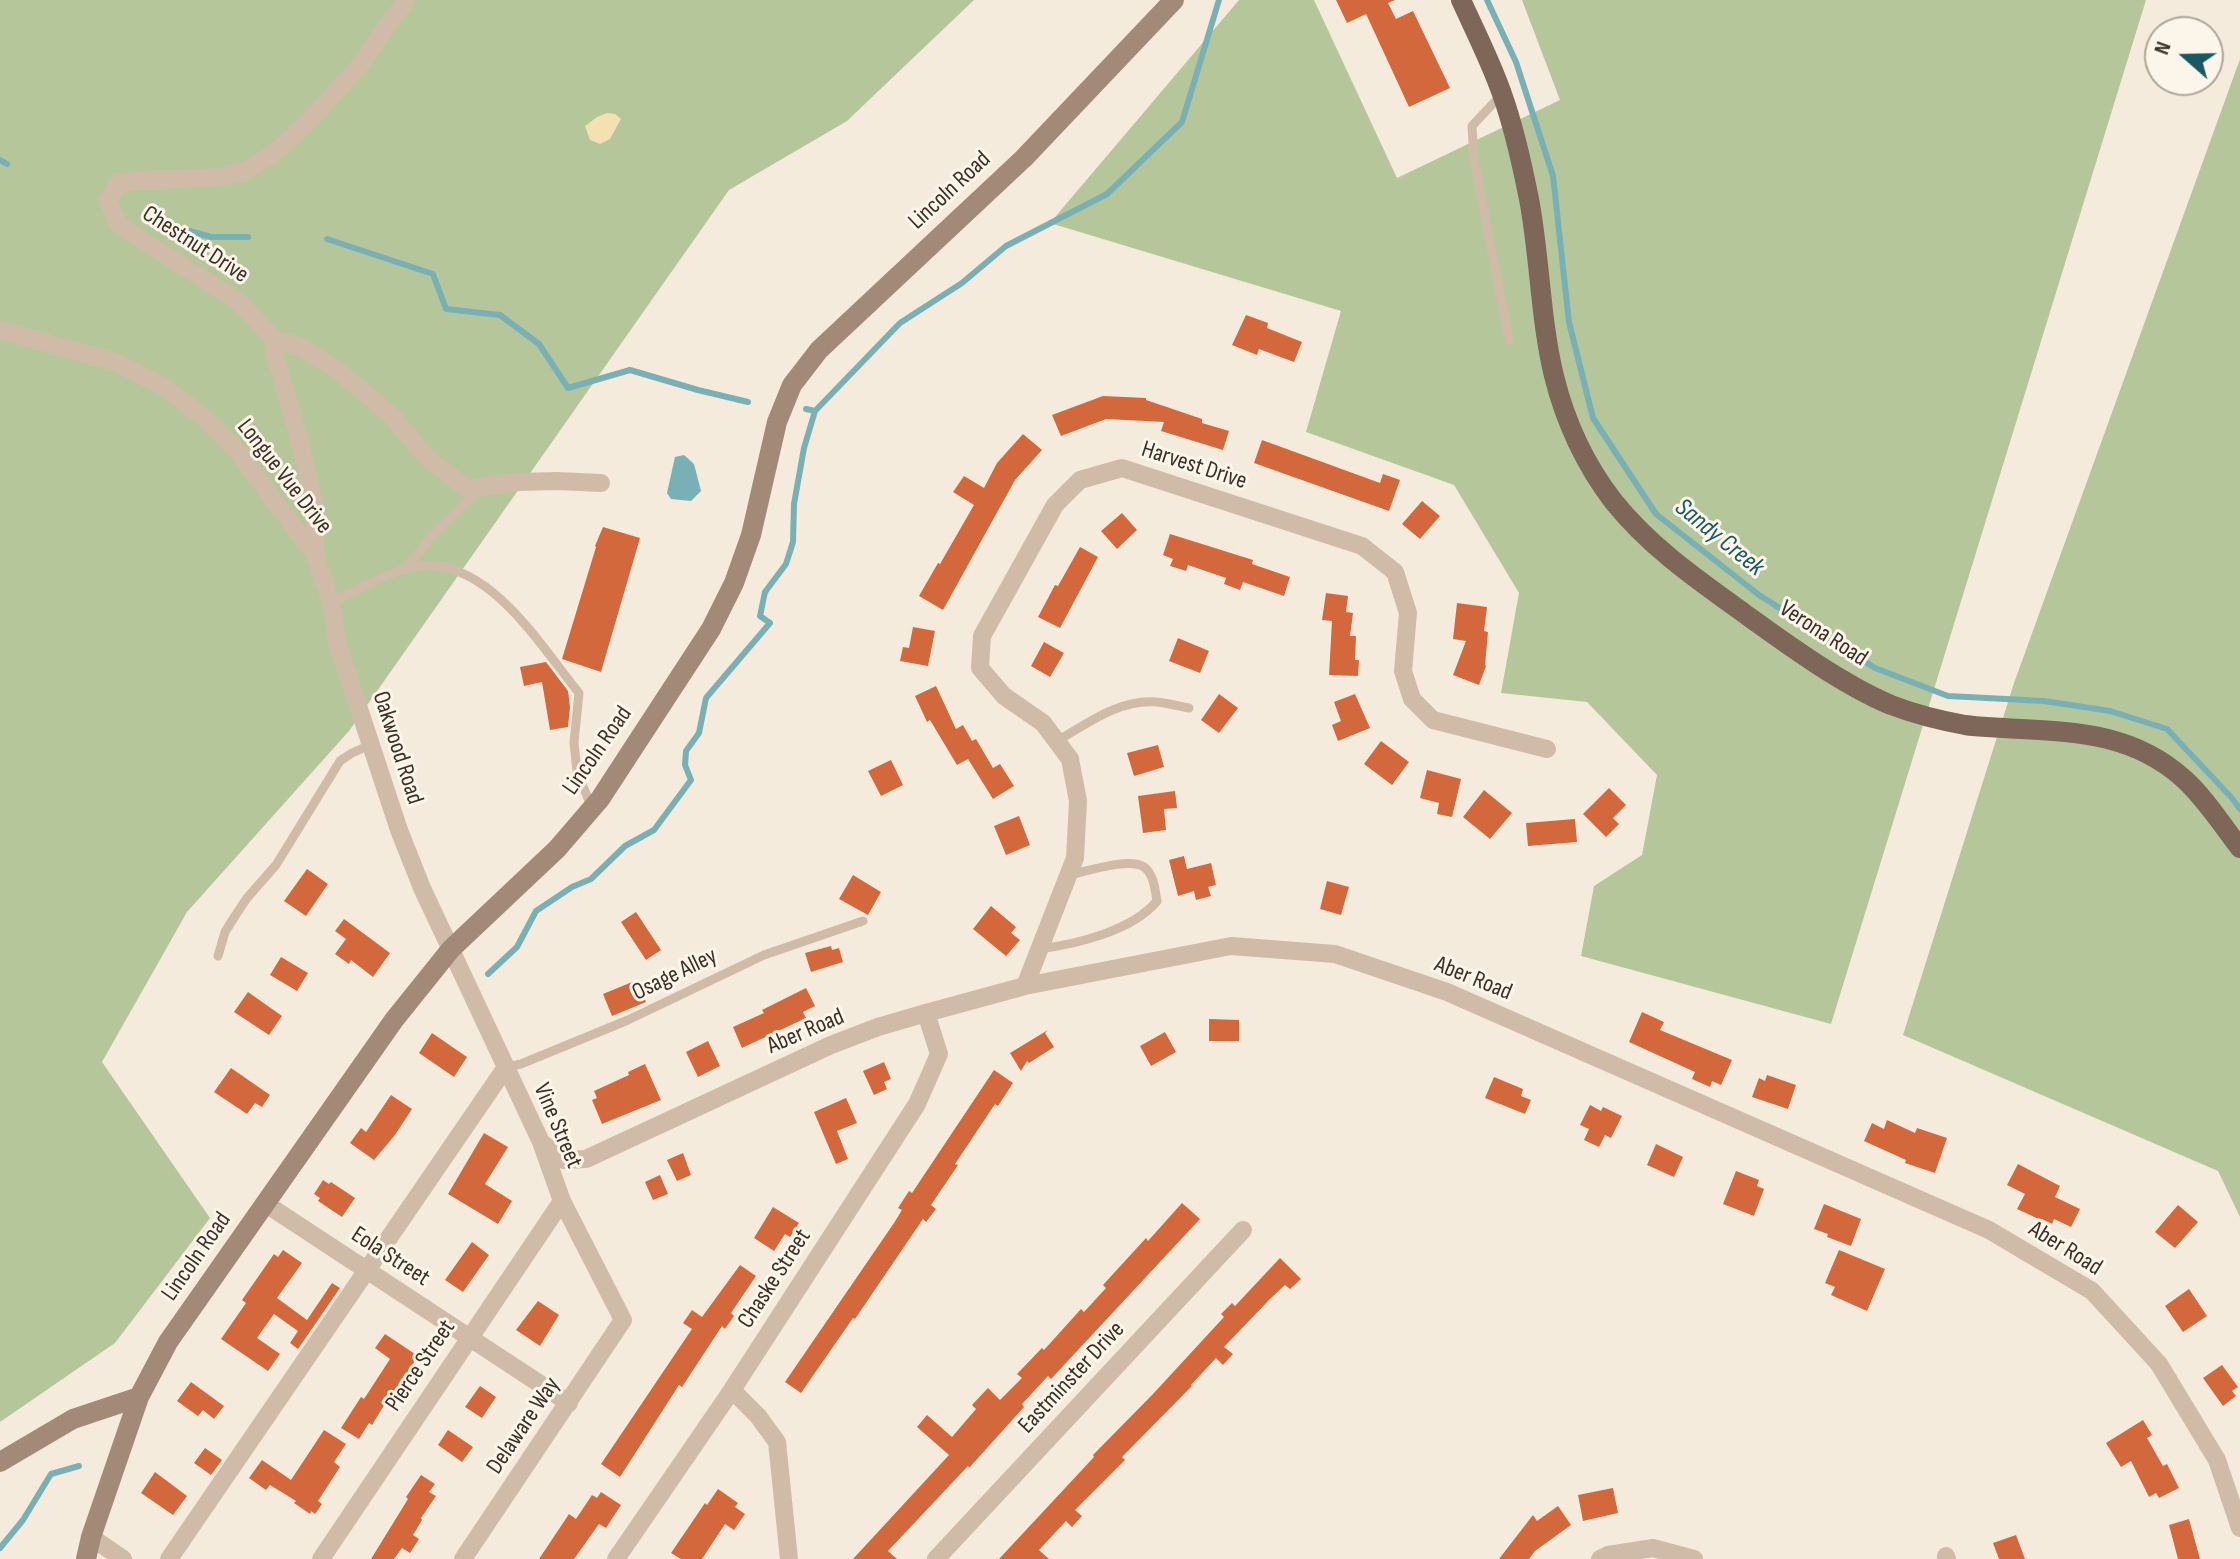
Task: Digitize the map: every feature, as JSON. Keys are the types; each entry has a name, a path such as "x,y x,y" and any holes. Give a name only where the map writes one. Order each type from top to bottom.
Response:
{"main road":[{"name":"Verona Road","path":"1461,0 1502,94 1529,201 1554,376 1566,412 1595,474 1642,534 1672,561 1785,643 1892,705 1966,725 2087,734 2141,750 2184,779 2240,848"}],"street":[{"name":"Chestnut Drive","path":"275,340 240,303 119,225 108,201 117,184 222,177 245,171 272,155 307,123 356,70 406,0"},
{"name":"Lincoln Road","path":"86,1559 139,1397 168,1342 394,1020 451,949 557,849 600,799 711,629 734,583 751,535 777,422 792,385 819,350 1024,158 1174,0"},
{"name":"Longue Vue Drive","path":"0,330 115,362 163,386 202,416 234,447 315,555"},
{"path":"315,555 315,509 300,441 274,353 275,340 299,346 337,370 391,415 425,456 467,489 518,482 601,483"},
{"name":"Harvest Drive","path":"1025,986 1075,858 1078,801 1070,759 1057,741 1043,723 1004,696 980,668 982,636 1055,505 1080,480 1122,468 1362,546 1395,572 1408,613 1403,671 1412,699 1433,720 1547,749"},
{"name":"Oakwood Road","path":"315,555 331,602 337,642 399,830 451,949"},
{"name":"Aber Road","path":"541,1142 564,1160 586,1159 831,1045 878,1027 1025,986 1231,946 1335,954 1447,992 1989,1230 2092,1291 2159,1364 2217,1460 2240,1528"},
{"name":"Vine Street","path":"451,949 541,1142 562,1201 623,1320"},
{"name":"Chaske Street","path":"616,1559 732,1390 917,1104 939,1054 926,1013"},
{"path":"169,1559 506,1067"},
{"name":"Pierce Street","path":"321,1559 562,1201"},
{"name":"Eola Street","path":"266,1204 569,1403"},
{"name":"Eastminster Drive","path":"936,1559 1243,1230"},
{"name":"Delaware Way","path":"463,1559 623,1320"},
{"path":"732,1390 758,1416 777,1442 789,1559"},
{"path":"0,1462 73,1419 139,1397"},
{"path":"91,1537 123,1559"},
{"path":"1600,1559 1653,1548 1694,1559"}],"lane":[{"path":"1502,94 1472,126 1474,160 1509,340"},
{"path":"405,569 431,537 481,489"},
{"path":"331,602 405,569 436,565 474,577 518,614 579,693 574,742 577,772 592,808"},
{"path":"1057,741 1109,711 1130,703 1157,702 1189,708"},
{"path":"218,956 225,932 235,916 276,865 340,761 370,745"},
{"path":"1039,949 1064,946 1103,934 1146,915 1157,901 1153,880 1145,867 1131,862 1068,875"},
{"name":"Osage Alley","path":"506,1067 521,1064 628,1020 764,955 863,921"}],"green space":[{"path":"0,0 974,0 847,121 729,190 349,731 187,912 102,1062 210,1218 115,1343 0,1422"},
{"path":"1239,0 1314,0 1397,178 1560,100 1522,0 2146,0 1831,1024 1581,956 1594,886 1642,855 1657,775 1587,702 1501,693 1519,593 1454,485 1306,432 1341,311 1050,223"},
{"path":"2240,59 2240,1217 2218,1171 1903,1035 2014,683"}],"sand":[{"path":"607,113 621,119 610,139 600,144 590,140 585,126"}],"water":[{"path":"684,455 694,464 701,491 691,501 671,499 667,493 675,457"}],"building":[{"path":"1336,0 1395,0 1388,3 1396,19 1413,11 1450,88 1409,107 1366,14 1347,23"},
{"path":"1246,315 1268,323 1267,328 1302,342 1294,362 1259,349 1257,355 1232,345"},
{"path":"1103,396 1146,398 1202,419 1202,423 1229,431 1223,450 1161,431 1164,422 1106,419 1061,436 1052,415"},
{"path":"1023,434 1042,450 1015,480 943,610 919,596 974,505 953,492 964,476 984,488 997,463"},
{"path":"1262,440 1380,483 1383,474 1400,480 1389,511 1254,463"},
{"path":"1422,501 1440,516 1420,539 1402,524"},
{"path":"1122,513 1137,530 1117,549 1101,531"},
{"path":"603,527 640,538 601,672 562,659"},
{"path":"1170,534 1253,560 1252,564 1290,577 1284,596 1243,582 1240,590 1224,584 1226,578 1188,565 1186,571 1170,566 1173,559 1163,555"},
{"path":"1080,547 1098,557 1060,628 1038,617"},
{"path":"1326,593 1348,596 1346,612 1353,613 1350,636 1356,636 1358,676 1329,675 1332,621 1322,620"},
{"path":"1457,603 1487,607 1484,631 1488,632 1486,666 1479,685 1453,675 1466,641 1453,639"},
{"path":"913,627 935,631 928,666 900,661 903,647 909,648"},
{"path":"1178,638 1209,651 1200,673 1169,661"},
{"path":"1044,642 1064,653 1050,677 1031,666"},
{"path":"546,662 568,691 568,727 550,730 542,682 524,686 520,667"},
{"path":"936,686 956,729 963,725 972,741 976,739 993,768 1000,764 1014,786 993,799 968,759 957,765 930,720 927,722 915,696"},
{"path":"1219,694 1238,708 1219,733 1201,720"},
{"path":"1355,694 1370,728 1338,741 1332,725 1341,721 1334,702"},
{"path":"1381,741 1409,762 1392,785 1364,764"},
{"path":"1158,745 1164,767 1134,776 1127,753"},
{"path":"891,760 903,785 881,796 868,771"},
{"path":"1427,770 1461,779 1452,817 1437,814 1439,803 1420,798"},
{"path":"1609,788 1626,805 1613,818 1619,824 1606,837 1583,814"},
{"path":"1484,790 1512,813 1490,839 1463,817"},
{"path":"1175,791 1177,808 1164,809 1166,830 1143,833 1138,796"},
{"path":"1019,816 1030,845 1006,855 994,826"},
{"path":"1575,819 1577,842 1528,846 1526,823"},
{"path":"1184,856 1187,869 1211,863 1216,885 1208,887 1211,896 1196,900 1194,891 1178,896 1169,860"},
{"path":"307,869 328,884 306,916 284,901"},
{"path":"853,875 881,892 868,915 839,899"},
{"path":"1327,881 1349,887 1341,915 1320,909"},
{"path":"991,906 1016,927 1011,933 1020,940 1006,956 973,929"},
{"path":"636,912 661,950 646,960 621,922"},
{"path":"344,919 390,953 373,977 351,960 349,964 335,954 346,939 335,931"},
{"path":"831,946 832,950 839,948 843,962 811,972 805,953"},
{"path":"281,957 308,973 297,991 270,975"},
{"path":"637,980 646,1002 612,1016 603,994"},
{"path":"806,988 815,1006 803,1012 806,1018 742,1048 733,1027"},
{"path":"248,992 282,1016 269,1035 234,1012"},
{"path":"1642,1012 1664,1022 1660,1030 1732,1060 1721,1085 1712,1081 1710,1087 1692,1079 1695,1072 1629,1042"},
{"path":"1209,1019 1239,1020 1239,1041 1209,1041"},
{"path":"1048,1030 1045,1033 1054,1047 1029,1063 1027,1061 1021,1071 1010,1053"},
{"path":"1165,1032 1176,1052 1151,1066 1140,1046"},
{"path":"432,1033 467,1057 454,1077 419,1053"},
{"path":"708,1041 720,1066 698,1077 686,1052"},
{"path":"884,1062 891,1079 884,1082 887,1089 874,1095 863,1071"},
{"path":"645,1064 661,1100 602,1124 592,1100 597,1098 594,1091"},
{"path":"231,1068 270,1095 262,1107 255,1103 247,1114 214,1092"},
{"path":"994,1070 1013,1083 998,1106 995,1104 955,1164 958,1165 931,1205 936,1209 926,1222 923,1219 801,1393 785,1382 894,1223 902,1210 898,1208 909,1191 912,1193"},
{"path":"1767,1075 1796,1085 1788,1109 1752,1097 1759,1078 1765,1081"},
{"path":"1494,1077 1523,1089 1521,1096 1531,1100 1525,1114 1485,1098"},
{"path":"391,1095 412,1109 374,1160 350,1143 361,1128 366,1132"},
{"path":"846,1098 857,1123 837,1131 848,1159 836,1164 814,1112"},
{"path":"1590,1105 1622,1116 1611,1138 1605,1135 1599,1147 1584,1140 1589,1129 1580,1125"},
{"path":"1887,1120 1915,1133 1917,1128 1947,1138 1935,1173 1905,1163 1906,1160 1864,1141 1872,1123 1884,1129"},
{"path":"484,1133 508,1147 485,1184 512,1201 498,1224 448,1194"},
{"path":"1656,1144 1683,1157 1674,1177 1647,1165"},
{"path":"683,1153 691,1175 677,1181 667,1160"},
{"path":"2018,1164 2060,1186 2055,1197 2080,1209 2071,1227 2054,1219 2052,1224 2017,1209 2025,1194 2007,1185"},
{"path":"1736,1171 1759,1180 1757,1186 1764,1189 1754,1216 1723,1204"},
{"path":"660,1175 668,1194 653,1200 645,1182"},
{"path":"323,1180 355,1198 342,1217 318,1201 320,1198 314,1194"},
{"path":"1182,1203 1200,1219 1051,1379 1048,1376 969,1468 888,1551 897,1559 853,1559 949,1455 917,1427 927,1415 952,1437 976,1409 972,1405 988,1388 1000,1400 1022,1378 1017,1374 1042,1348 1044,1350 1081,1309 1084,1312 1106,1288 1103,1285"},
{"path":"1824,1204 1861,1219 1851,1246 1814,1229"},
{"path":"2178,1205 2198,1222 2175,1248 2155,1232"},
{"path":"773,1207 799,1223 790,1237 785,1234 774,1251 754,1238"},
{"path":"472,1242 489,1255 463,1292 445,1280"},
{"path":"283,1250 302,1263 277,1298 307,1320 332,1283 340,1288 298,1349 290,1343 298,1331 274,1314 257,1338 280,1354 268,1371 221,1339 246,1303 242,1300 274,1254 278,1257"},
{"path":"1839,1250 1885,1269 1867,1311 1831,1295 1835,1287 1825,1283"},
{"path":"1280,1258 1301,1279 1290,1289 1285,1285 1270,1299 1224,1347 1233,1354 1223,1365 1216,1358 1122,1457 1125,1460 1075,1510 1082,1516 1072,1527 1066,1521 1039,1550 1049,1559 999,1559 1224,1317 1221,1314 1232,1303 1235,1306"},
{"path":"740,1265 756,1276 731,1313 734,1316 725,1329 722,1326 682,1387 679,1385 620,1477 601,1464 692,1329 683,1323 692,1310 702,1317"},
{"path":"2189,1289 2207,1316 2183,1332 2165,1306"},
{"path":"538,1301 559,1315 540,1346 516,1330"},
{"path":"385,1334 418,1356 388,1403 359,1439 341,1428 390,1359 375,1348"},
{"path":"2222,1365 2238,1387 2232,1391 2236,1396 2223,1406 2203,1378"},
{"path":"191,1382 224,1406 214,1419 203,1410 198,1416 177,1401"},
{"path":"480,1386 496,1397 482,1418 465,1407"},
{"path":"2143,1420 2152,1435 2147,1438 2163,1466 2167,1464 2179,1488 2159,1498 2156,1493 2149,1497 2131,1461 2121,1467 2106,1443"},
{"path":"324,1430 346,1444 334,1462 340,1467 318,1501 322,1504 315,1514 311,1511 310,1514 270,1485 266,1490 249,1478 262,1460 291,1480"},
{"path":"448,1430 473,1447 462,1462 438,1445"},
{"path":"205,1448 222,1460 211,1475 194,1463"},
{"path":"155,1472 187,1496 173,1515 141,1493"},
{"path":"421,1475 435,1484 429,1492 436,1496 413,1535 419,1539 410,1553 402,1548 394,1559 371,1559 408,1499 406,1497"},
{"path":"1613,1488 1618,1513 1583,1521 1578,1495"},
{"path":"718,1489 738,1503 735,1507 745,1514 734,1530 725,1524 702,1559 681,1559 671,1553 705,1503 707,1505"},
{"path":"601,1492 621,1505 606,1528 599,1524 574,1559 539,1559 569,1514 576,1519 592,1495 597,1498"},
{"path":"1558,1506 1571,1525 1535,1551 1529,1559 1499,1559 1533,1515 1537,1521"},
{"path":"2189,1519 2200,1559 2178,1559 2169,1525"},
{"path":"2016,1535 2025,1559 1999,1559 1993,1543"}],"waterway":[{"path":"806,409 815,411 900,323 962,283 1006,246 1107,194 1182,122 1219,0"},
{"name":"Sandy Creek","path":"1487,0 1516,62 1553,176 1569,322 1593,418 1656,514 1759,595 1875,668 1948,696 2044,701 2110,711 2167,729 2240,809"},
{"path":"0,160 7,164"},
{"path":"179,228 211,237 248,237"},
{"path":"327,239 433,274 446,309 500,315 539,344 568,388 630,370 748,402"},
{"path":"488,974 517,947 536,911 572,887 591,879 625,846 654,830 691,780 685,765 686,751 699,733 706,698 770,623 760,616 765,592 786,564 793,542 794,504 804,448 815,411"},
{"path":"0,1548 23,1520 51,1474 79,1466"}]}
